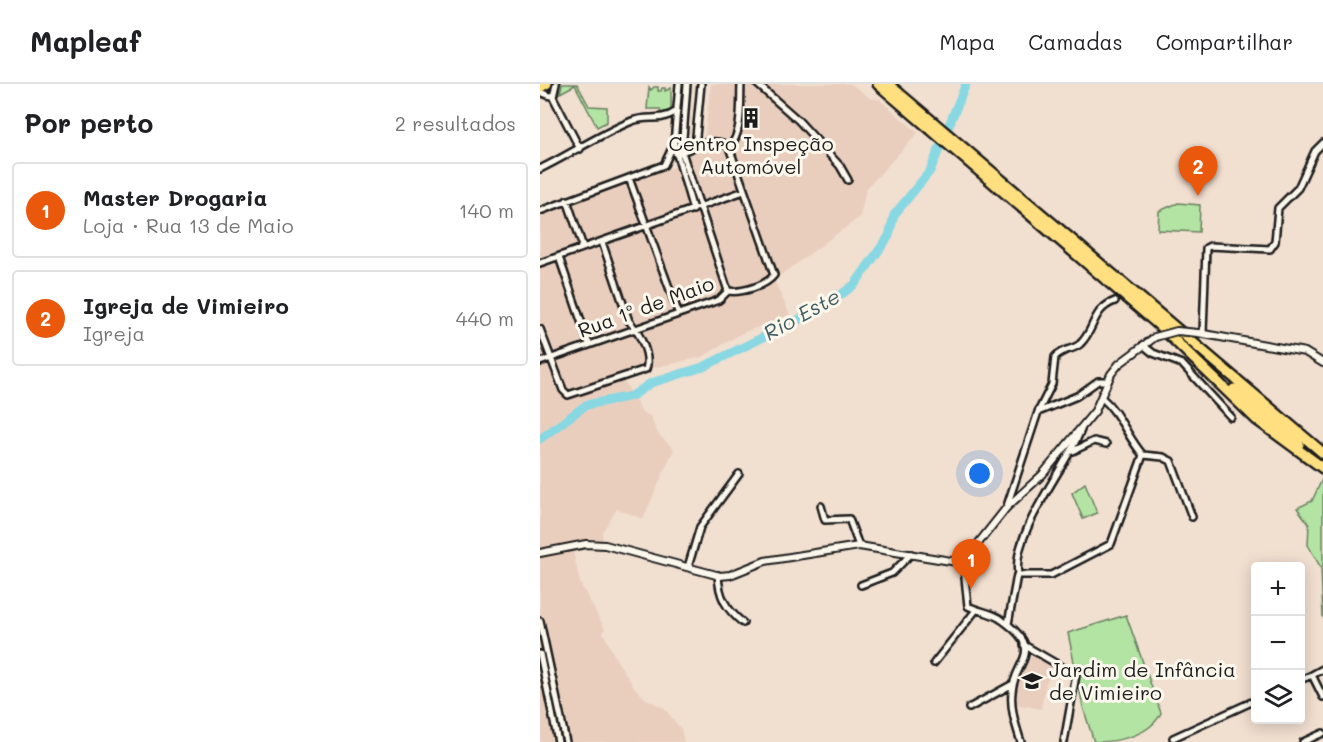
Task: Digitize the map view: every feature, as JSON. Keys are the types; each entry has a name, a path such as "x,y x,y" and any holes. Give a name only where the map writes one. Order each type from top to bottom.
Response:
{"highway":[{"path":"878,84 1219,364 1320,450"},
{"path":"888,84 1160,326 1256,419 1323,468"}],"main road":[{"path":"540,90 547,84"}],"street":[{"path":"553,97 556,84"},
{"path":"540,211 664,165 674,144 679,84"},
{"path":"687,84 679,153 693,210"},
{"path":"694,147 701,84"},
{"path":"729,147 734,142 737,130 741,84"},
{"path":"757,84 798,120 840,166 848,180"},
{"path":"540,90 553,97 580,149"},
{"path":"540,169 636,120 665,118 677,111"},
{"path":"665,118 675,130"},
{"path":"676,118 684,118"},
{"path":"540,263 744,191 729,147 718,141 679,153"},
{"path":"1200,333 1206,248 1210,246 1270,249 1275,242 1278,208 1298,188 1315,151 1323,143"},
{"path":"674,144 700,207 728,291"},
{"path":"628,178 678,312"},
{"name":"Rua 1º de Maio","path":"540,362 678,312 719,300 728,291 738,292 767,281 774,275 744,191"},
{"path":"567,201 582,244 580,249"},
{"path":"540,329 563,390 574,396 646,369 647,358 635,328 629,321 602,242"},
{"path":"559,256 589,344"},
{"path":"1007,507 1038,412 1052,384 1056,356 1064,349 1075,348 1081,344 1100,309 1115,301"},
{"path":"540,553 586,544 599,545 718,575 730,575 765,561 860,546 949,562 963,559 975,549 1007,507 1042,475 1095,411 1108,381 1119,364 1155,338 1177,331 1200,333 1305,352 1323,363"},
{"path":"1143,345 1153,353 1178,362 1187,369 1232,417"},
{"path":"1038,412 1077,396 1098,381 1108,381"},
{"path":"1102,398 1115,412 1128,436 1143,455 1163,457 1171,461 1192,517"},
{"path":"1008,624 1018,574 1017,563 1023,543 1055,475 1073,451 1083,425"},
{"path":"1073,451 1094,441 1106,444"},
{"path":"1018,574 1051,575 1111,544 1143,455"},
{"path":"688,567 700,527 739,474"},
{"path":"821,506 825,520 849,519 860,546"},
{"path":"861,585 892,573 911,554"},
{"path":"963,559 967,605 996,616 1008,624 1024,645 1076,675 1064,742"},
{"path":"718,575 719,590 724,604 743,622"},
{"path":"934,663 976,610"},
{"path":"540,621 566,742"},
{"path":"1021,742 1012,705 1013,684 1026,657 1024,645"},
{"path":"540,654 558,742"},
{"path":"1305,678 1323,669"},
{"path":"1312,675 1323,697"},
{"path":"969,708 1013,684"},
{"path":"1173,738 1251,702"},
{"path":"1303,742 1323,733"}],"shaded area":[{"path":"711,84 851,84 870,98 879,99 918,133 866,189 860,217 774,280 790,315 742,333 702,357 657,367 624,381 642,412 650,416 658,434 674,449 643,519 617,509 602,532 604,548 573,551 580,583 605,629 603,632 616,659 634,687 646,699 664,708 681,729 684,742 540,742 540,217 605,189 687,163 685,154 703,147"},
{"name":"Jardim de Infância de Vimieiro","path":"1033,652 1057,665 1046,683 1041,709 1015,704 1016,684"}],"green space":[{"path":"562,84 577,84 589,106 607,107 607,122 597,127 575,85 560,93"},
{"path":"649,87 651,90 658,87 658,91 662,88 665,88 665,91 671,88 671,111 661,113 660,109 647,109"},
{"path":"1178,203 1200,205 1199,232 1158,230 1159,211"},
{"path":"1323,477 1323,618 1321,568 1308,545 1309,524 1297,508 1312,501"},
{"path":"1085,483 1097,513 1083,519 1072,493"},
{"path":"1126,615 1161,713 1149,727 1132,736 1113,741 1094,742 1083,707 1068,633"}],"waterway":[{"name":"Rio Este","path":"540,439 586,405 632,396 651,383 703,367 828,305 855,284 889,236 894,215 930,171 966,84"}],"place":[{"name":"Centro Inspeção Automóvel","path":"751,118"},
{"name":"Igreja de Vimieiro","path":"1198,196"},
{"name":"Master Drogaria","path":"971,589"},
{"name":"Jardim de Infância de Vimieiro","path":"1032,681"}]}
